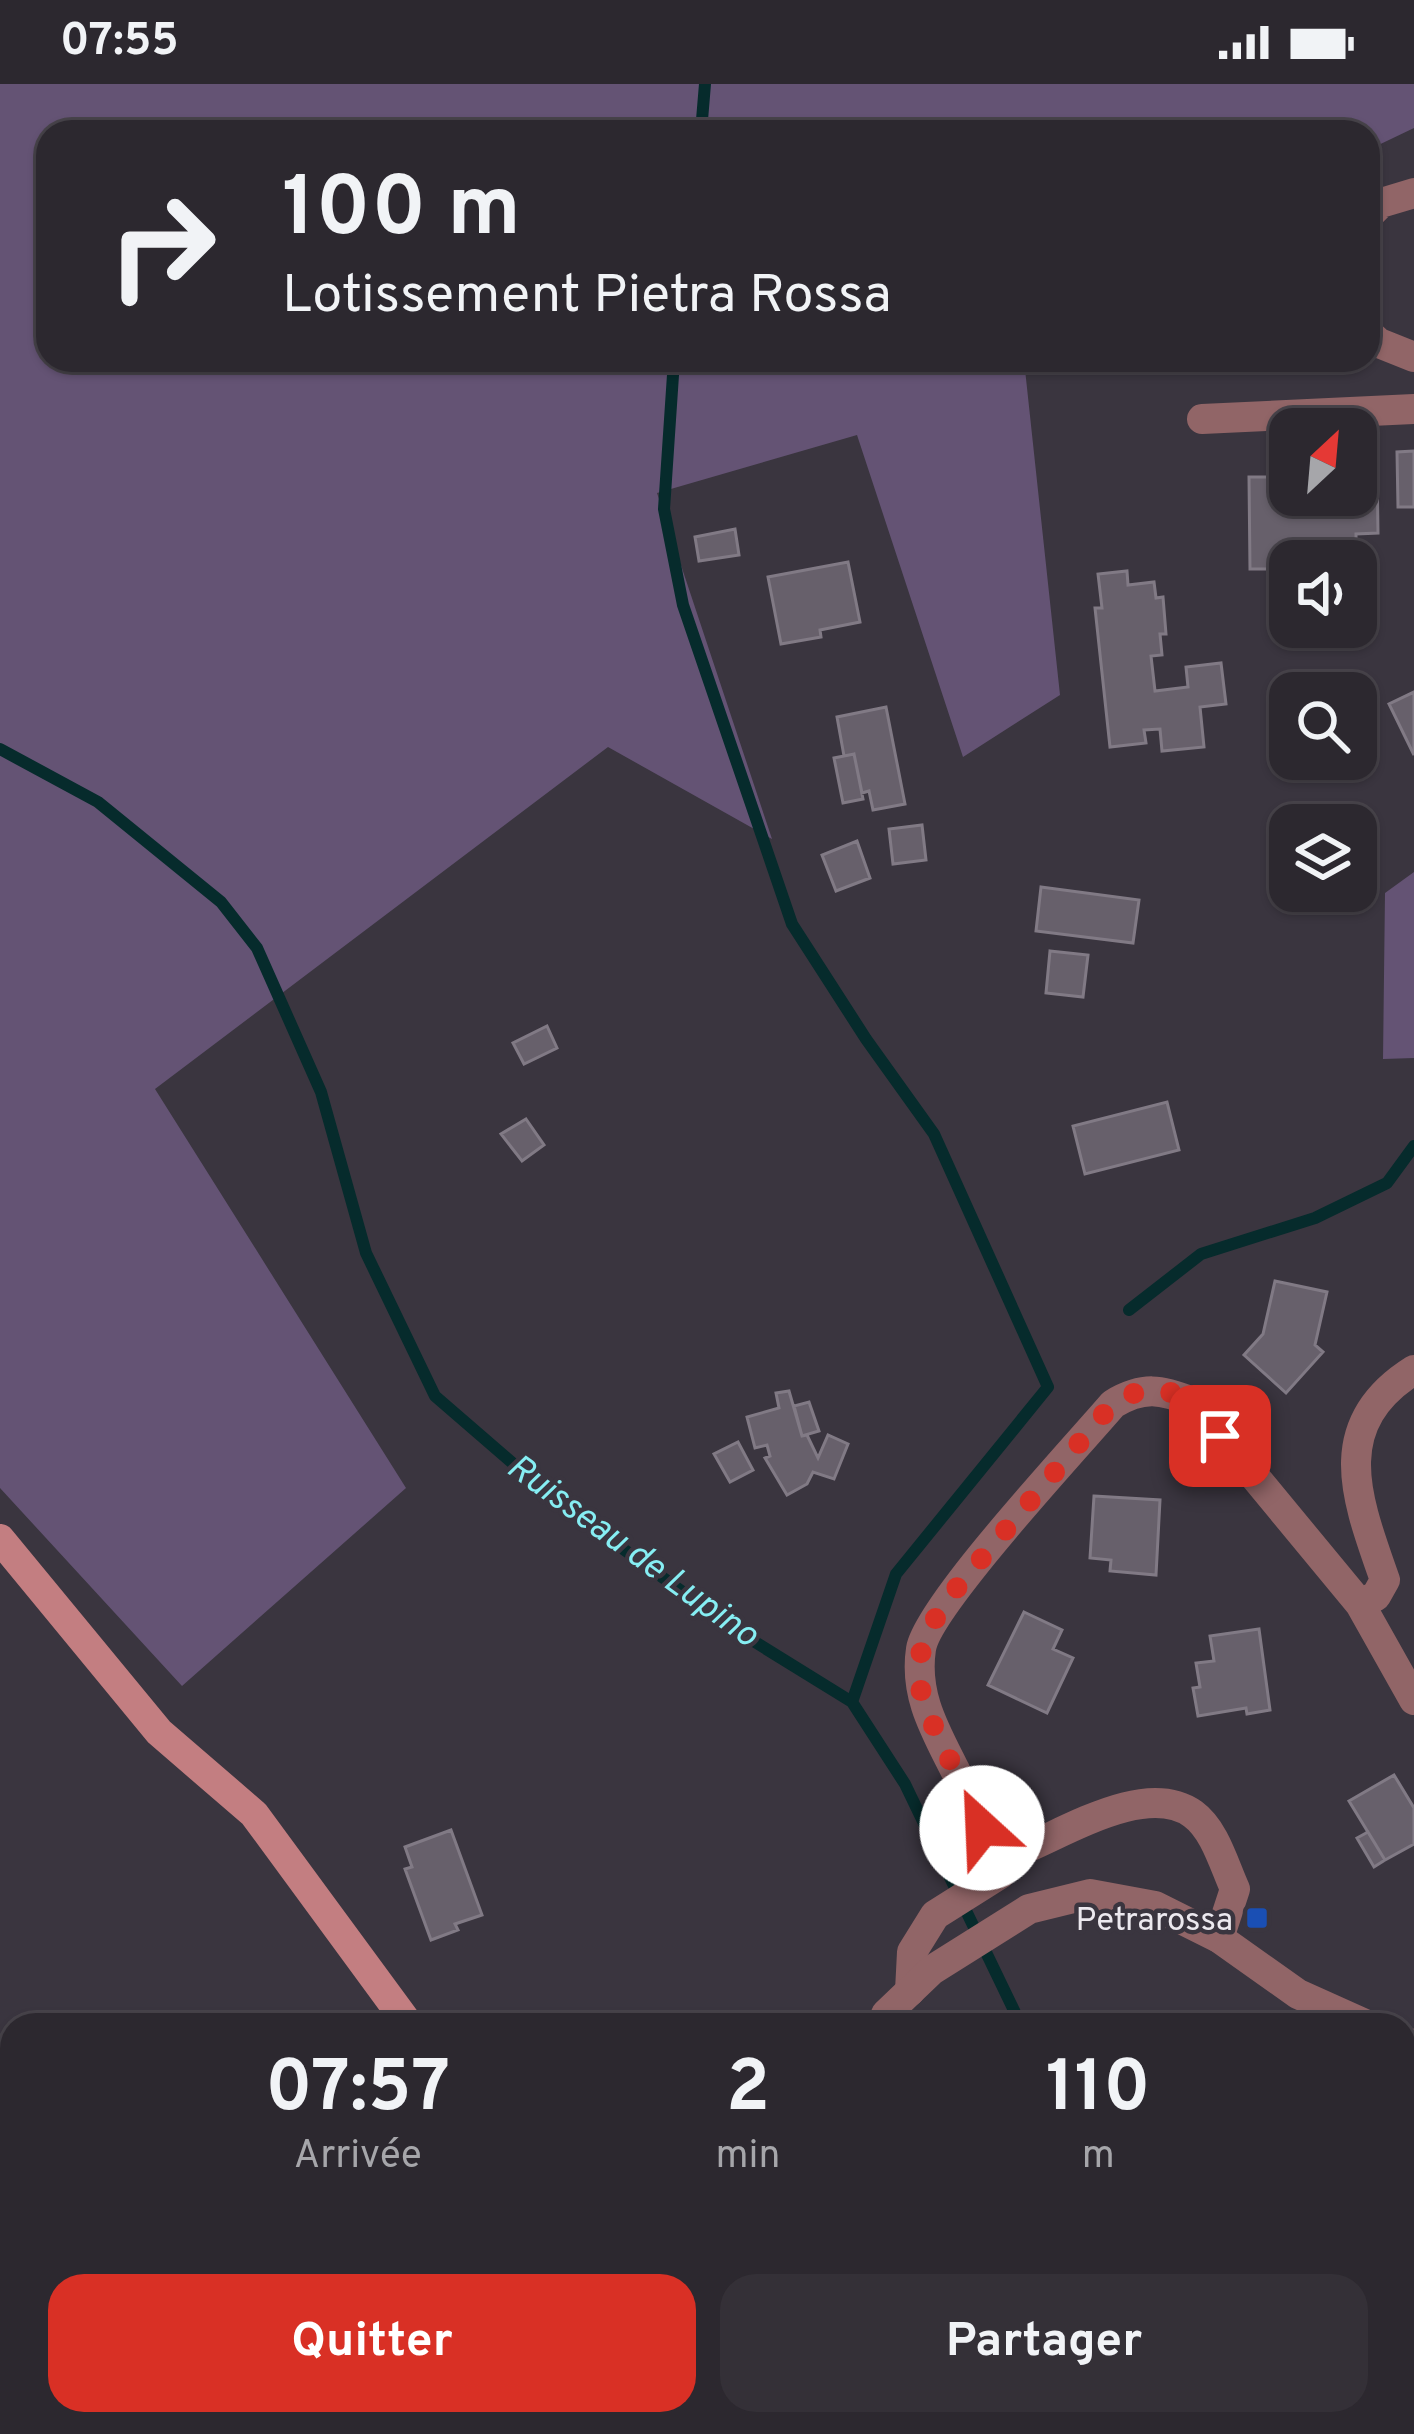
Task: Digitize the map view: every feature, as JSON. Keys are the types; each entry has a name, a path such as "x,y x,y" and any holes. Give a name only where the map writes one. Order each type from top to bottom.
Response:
{"main road":[{"path":"0,1539 159,1732 254,1814 398,2013"}],"street":[{"path":"1380,204 1414,194"},
{"path":"1380,343 1414,357"},
{"path":"1202,419 1414,410"},
{"path":"1360,1604 1376,1596 1384,1580 1355,1495 1360,1425 1394,1383 1414,1370"},
{"path":"1022,1850 982,1828 921,1699 921,1645 944,1603 1113,1403 1136,1390 1163,1390 1192,1402 1360,1604 1414,1700"},
{"path":"921,1980 912,1952 935,1915 1000,1874 1022,1850 1134,1802 1166,1802 1193,1814 1210,1833 1235,1889 1219,1938"},
{"path":"887,2013 921,1980 1029,1909 1090,1894 1155,1906 1219,1938 1298,1994 1340,2013"}],"shaded area":[{"path":"0,84 1414,84 1414,128 1380,144 1380,120 36,120 36,372 1025,372 1060,695 963,757 857,435 657,493 772,839 608,747 155,1089 406,1488 182,1686 0,1488"},
{"path":"1414,872 1414,1058 1383,1059 1385,893"}],"building":[{"path":"1414,451 1414,507 1398,507 1397,452"},
{"path":"1377,465 1378,533 1356,534 1356,540 1269,540 1269,569 1250,569 1249,477 1269,477 1269,516 1377,516"},
{"path":"735,529 739,555 699,561 695,537"},
{"path":"848,562 860,622 820,630 821,637 781,644 768,577"},
{"path":"1127,571 1128,585 1154,582 1156,598 1163,597 1166,634 1160,634 1162,655 1151,656 1155,691 1188,687 1186,667 1221,663 1226,704 1200,707 1204,747 1162,751 1160,729 1144,730 1146,743 1110,747 1095,608 1102,608 1098,574"},
{"path":"1414,692 1414,755 1389,704"},
{"path":"886,707 905,804 873,810 869,791 862,793 854,754 844,756 837,717"},
{"path":"854,754 863,799 843,803 834,758"},
{"path":"922,825 926,860 893,864 889,829"},
{"path":"857,841 870,878 836,891 822,855"},
{"path":"1041,887 1139,900 1133,943 1036,931"},
{"path":"1050,951 1088,955 1083,997 1046,993"},
{"path":"547,1026 557,1048 524,1064 513,1043"},
{"path":"1167,1102 1179,1150 1085,1174 1073,1126"},
{"path":"526,1119 544,1145 522,1161 501,1134"},
{"path":"1275,1281 1327,1292 1315,1345 1323,1352 1286,1393 1244,1355 1263,1334"},
{"path":"789,1391 802,1436 807,1435 818,1458 828,1435 848,1444 834,1479 813,1472 807,1484 787,1495 765,1458 770,1456 767,1445 755,1448 747,1417 779,1408 776,1393"},
{"path":"809,1402 819,1431 802,1436 794,1406"},
{"path":"738,1442 753,1470 730,1482 714,1454"},
{"path":"1094,1496 1160,1500 1156,1575 1110,1571 1111,1560 1090,1558"},
{"path":"1024,1612 1062,1630 1053,1649 1073,1658 1047,1713 988,1685"},
{"path":"1259,1629 1270,1710 1247,1714 1246,1708 1198,1716 1193,1688 1200,1687 1196,1663 1214,1661 1210,1636"},
{"path":"1394,1775 1414,1808 1414,1844 1385,1860 1349,1801"},
{"path":"451,1830 482,1915 455,1924 458,1930 431,1940 405,1869 412,1867 405,1847"},
{"path":"1368,1832 1385,1860 1374,1867 1357,1838"}],"waterway":[{"path":"702,120 705,84"},
{"path":"673,372 664,509 683,605 792,924 934,1134 1048,1387 896,1574 852,1702"},
{"name":"Ruisseau de Lupino","path":"0,749 98,802 221,902 257,948 321,1092 366,1253 435,1396 554,1499 734,1629 852,1702 905,1784 1015,2013"},
{"path":"1129,1310 1201,1254 1315,1218 1387,1183 1414,1146"}],"place":[{"name":"Petrarossa","path":"1257,1918"}],"route":[{"path":"982,1828 921,1699 921,1645 944,1603 1113,1403 1136,1390 1163,1390 1192,1402 1220,1436"}]}
